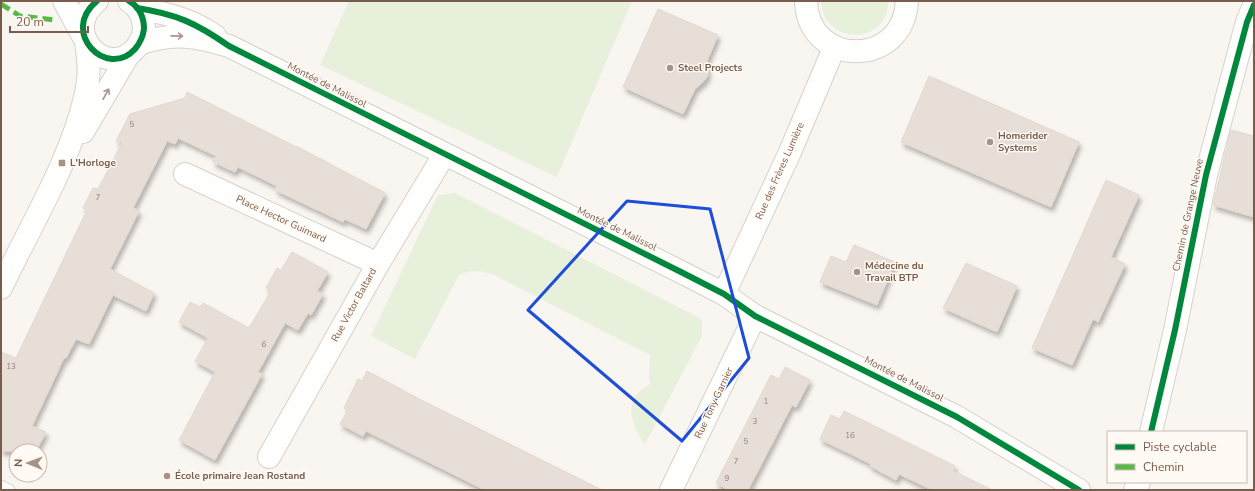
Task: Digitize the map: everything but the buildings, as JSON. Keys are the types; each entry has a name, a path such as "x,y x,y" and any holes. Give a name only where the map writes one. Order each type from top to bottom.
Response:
{"street":[{"name":"Montée de Malissol","path":"64,1 92,50 104,57 119,58 134,49 162,37 181,36 202,38 228,46"},
{"path":"1,288 62,162 87,92 89,64 82,27 85,14 97,1"},
{"path":"806,1 806,12 813,28 822,40 834,48 852,52 870,51 887,43 899,29 906,13 907,1"},
{"name":"Montée de Malissol","path":"133,4 142,16 144,25 144,33 134,49"},
{"name":"Montée de Malissol","path":"133,4 187,20 228,46 724,294 755,316 957,417 1078,490"},
{"name":"Chemin de Grange Neuve","path":"1151,431 1175,330 1206,175 1247,22 1254,5"},
{"name":"Rue des Frères Lumière","path":"724,294 790,152 834,48"},
{"path":"62,162 94,115 134,49"},
{"name":"Rue Victor Baltard","path":"269,457 378,264 444,155"},
{"name":"Place Hector Guimard","path":"185,174 378,264"},
{"name":"Rue Tony Garnier","path":"671,490 755,316"}],"lane":[{"path":"1,486 9,490"}],"highlighted area":[{"path":"627,201 710,209 749,358 682,441 528,310"}],"green space":[{"path":"349,1 632,1 557,177 320,65"},
{"path":"821,1 888,1 886,16 878,26 868,32 856,35 844,33 833,27 825,16"},
{"path":"455,193 696,316 702,321 702,336 645,444 633,420 632,403 642,389 651,384 649,377 650,355 492,274 475,271 459,275 415,359 371,336 438,195"}],"marked path":[{"path":"1,4 20,16 55,20"}],"cycle path":[{"path":"97,1 87,13 83,26 85,38 91,48 101,56 112,59 124,57 135,49 143,35 144,25 142,16 136,6 129,1"},
{"path":"1151,431 1175,330 1206,175 1247,22 1254,5"},
{"path":"137,8 163,13 196,25 229,46 724,294 755,316 957,417 1079,490"}],"place":[{"name":"Steel Projects","path":"670,68"},
{"name":"Homerider Systems","path":"990,142"},
{"name":"L'Horloge","path":"62,163"},
{"name":"Médecine du Travail BTP","path":"857,272"},
{"name":"École primaire Jean Rostand","path":"167,476"}]}
